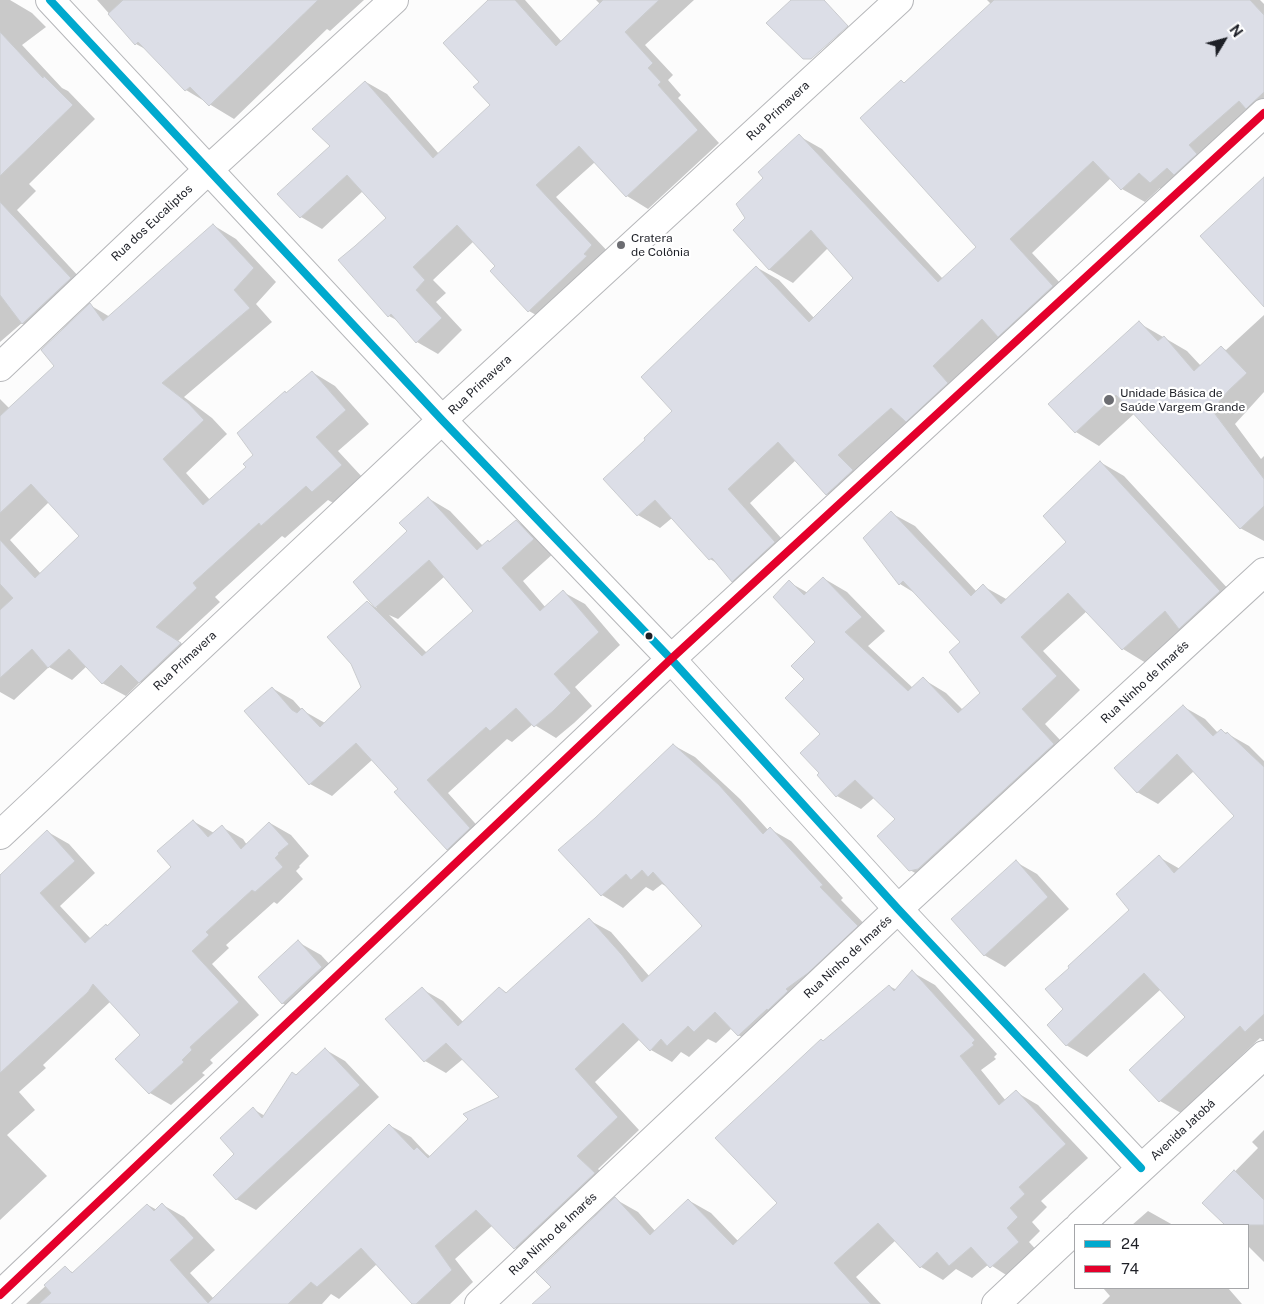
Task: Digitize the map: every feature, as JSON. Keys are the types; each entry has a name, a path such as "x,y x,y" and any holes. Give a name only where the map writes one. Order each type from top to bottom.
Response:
{"street":[{"path":"50,0 442,420 671,659 898,909 1141,1168"},
{"name":"Rua dos Eucaliptos","path":"0,367 208,170 394,0"},
{"name":"Rua Primavera","path":"0,835 442,420 898,0"},
{"path":"5,1295 671,659 1264,113"},
{"name":"Rua Ninho de Imarés","path":"479,1304 898,909 1264,572"},
{"name":"Avenida Jatobá","path":"1081,1224 1264,1056"},
{"path":"996,1304 1074,1231"}],"building":[{"path":"123,0 318,0 209,106 190,87 185,91 138,42 135,45 108,14"},
{"path":"488,0 515,0 556,46 603,0 659,0 625,32 653,63 648,68 661,82 658,85 698,130 626,197 579,146 536,185 592,245 584,254 587,256 528,312 490,271 495,266 457,225 413,267 425,280 416,290 442,318 416,343 391,314 388,317 338,260 386,218 347,175 300,218 277,194 330,146 312,129 365,81 433,158 490,105 473,87 479,82 443,43"},
{"path":"791,0 824,0 848,26 811,59 803,59 766,23"},
{"path":"994,0 1250,0 1264,15 1264,92 1246,109 1239,101 1189,145 1197,154 1174,175 1167,168 1150,183 1139,173 1121,190 1093,161 1010,239 1053,286 998,337 982,319 933,366 948,383 906,422 891,408 838,455 853,470 826,495 778,442 728,489 775,542 732,582 712,558 709,560 655,500 637,516 603,479 645,440 644,438 672,411 641,377 756,266 809,322 853,278 811,230 769,270 733,230 745,218 736,204 763,178 758,172 799,134 938,282 976,247 860,118 901,80 904,83"},
{"path":"0,32 43,78 44,76 73,105 0,176"},
{"path":"1264,177 1264,307 1200,236"},
{"path":"0,202 71,278 22,324 0,295"},
{"path":"213,224 254,268 234,290 250,308 162,383 188,403 204,420 163,459 203,505 246,467 243,464 253,455 237,433 285,391 286,393 312,371 346,410 316,437 342,465 312,492 306,486 261,526 259,523 193,583 197,588 156,627 181,643 139,683 121,665 102,684 69,649 48,668 32,649 0,678 0,610 13,598 0,584 0,540 35,578 79,536 31,484 0,513 0,416 54,366 41,350 90,303 103,321"},
{"path":"1139,321 1158,341 1164,336 1194,371 1221,346 1247,373 1212,410 1264,479 1264,506 1240,529 1116,395 1075,433 1048,404"},
{"path":"1100,461 1220,591 1179,629 1165,611 1122,650 1068,593 1021,637 1057,676 1022,709 1054,744 918,869 909,871 877,836 895,819 855,780 836,797 817,775 819,773 800,753 820,734 785,698 804,679 791,666 815,642 773,597 789,580 804,595 823,577 862,617 845,632 908,691 923,677 958,713 980,693 949,652 960,642 903,581 899,585 863,538 891,511 971,596 983,584 1001,604 1066,542 1043,516"},
{"path":"428,497 477,550 516,520 534,539 502,568 540,611 563,590 599,632 554,674 571,693 553,711 534,727 516,708 490,731 486,727 427,780 470,828 447,850 394,792 398,789 356,743 309,785 244,711 272,687 292,710 297,713 302,708 320,727 361,687 351,664 327,637 367,601 422,656 473,611 429,560 375,608 353,582 407,531 399,523"},
{"path":"1183,705 1213,736 1221,729 1226,734 1227,732 1264,767 1264,1014 1245,1032 1240,1026 1159,1102 1129,1070 1185,1017 1144,973 1066,1046 1047,1025 1063,1009 1045,989 1129,910 1116,894 1159,855 1174,873 1234,816 1177,754 1137,793 1114,768"},
{"path":"673,744 719,785 763,834 770,827 823,885 820,887 858,926 808,973 786,989 788,991 738,1036 715,1012 694,1032 688,1026 667,1046 661,1039 650,1051 623,1023 575,1069 618,1117 577,1156 595,1173 514,1249 476,1210 435,1246 452,1270 416,1304 412,1304 361,1248 317,1287 311,1282 288,1304 39,1304 51,1293 44,1285 65,1266 72,1273 147,1204 154,1211 162,1203 194,1238 170,1260 208,1303 389,1124 414,1150 417,1147 428,1158 468,1119 463,1114 499,1097 446,1043 424,1062 385,1019 422,987 458,1026 499,987 506,993 589,918 622,955 642,982 702,926 653,872 648,877 642,870 631,880 626,874 601,896 558,850 595,818"},
{"path":"193,820 208,837 222,825 241,849 269,822 289,844 275,858 283,867 255,892 252,890 206,932 209,935 192,951 239,1002 190,1047 192,1050 182,1060 184,1062 149,1094 115,1059 140,1035 93,984 88,992 0,1073 0,875 47,830 75,861 40,893 85,943 106,924 107,926 171,867 157,851"},
{"path":"1016,860 1048,897 984,956 951,919"},
{"path":"298,940 322,967 282,1004 258,977"},
{"path":"912,970 975,1040 972,1043 974,1045 960,1056 999,1105 1016,1090 1066,1144 1019,1187 1025,1194 1010,1208 1018,1217 1007,1228 1019,1242 990,1268 971,1247 949,1266 937,1252 920,1268 878,1223 834,1263 871,1304 532,1304 551,1287 536,1272 615,1197 650,1235 688,1199 733,1245 777,1203 715,1138 821,1039 823,1041 889,985 894,991"},
{"path":"325,1048 360,1085 236,1200 213,1175 234,1154 220,1138 253,1107 262,1118 292,1072 296,1075"},
{"path":"1234,1170 1264,1200 1264,1225 1224,1224 1202,1203"}],"transit line":[{"name":"24","path":"50,0 442,420 671,659 898,909 1141,1168"},
{"name":"74","path":"0,1295 671,659 1264,113"}],"place":[{"name":"Cratera de Colônia","path":"621,245"},
{"name":"Unidade Básica de Saúde Vargem Grande","path":"1109,400"}]}
